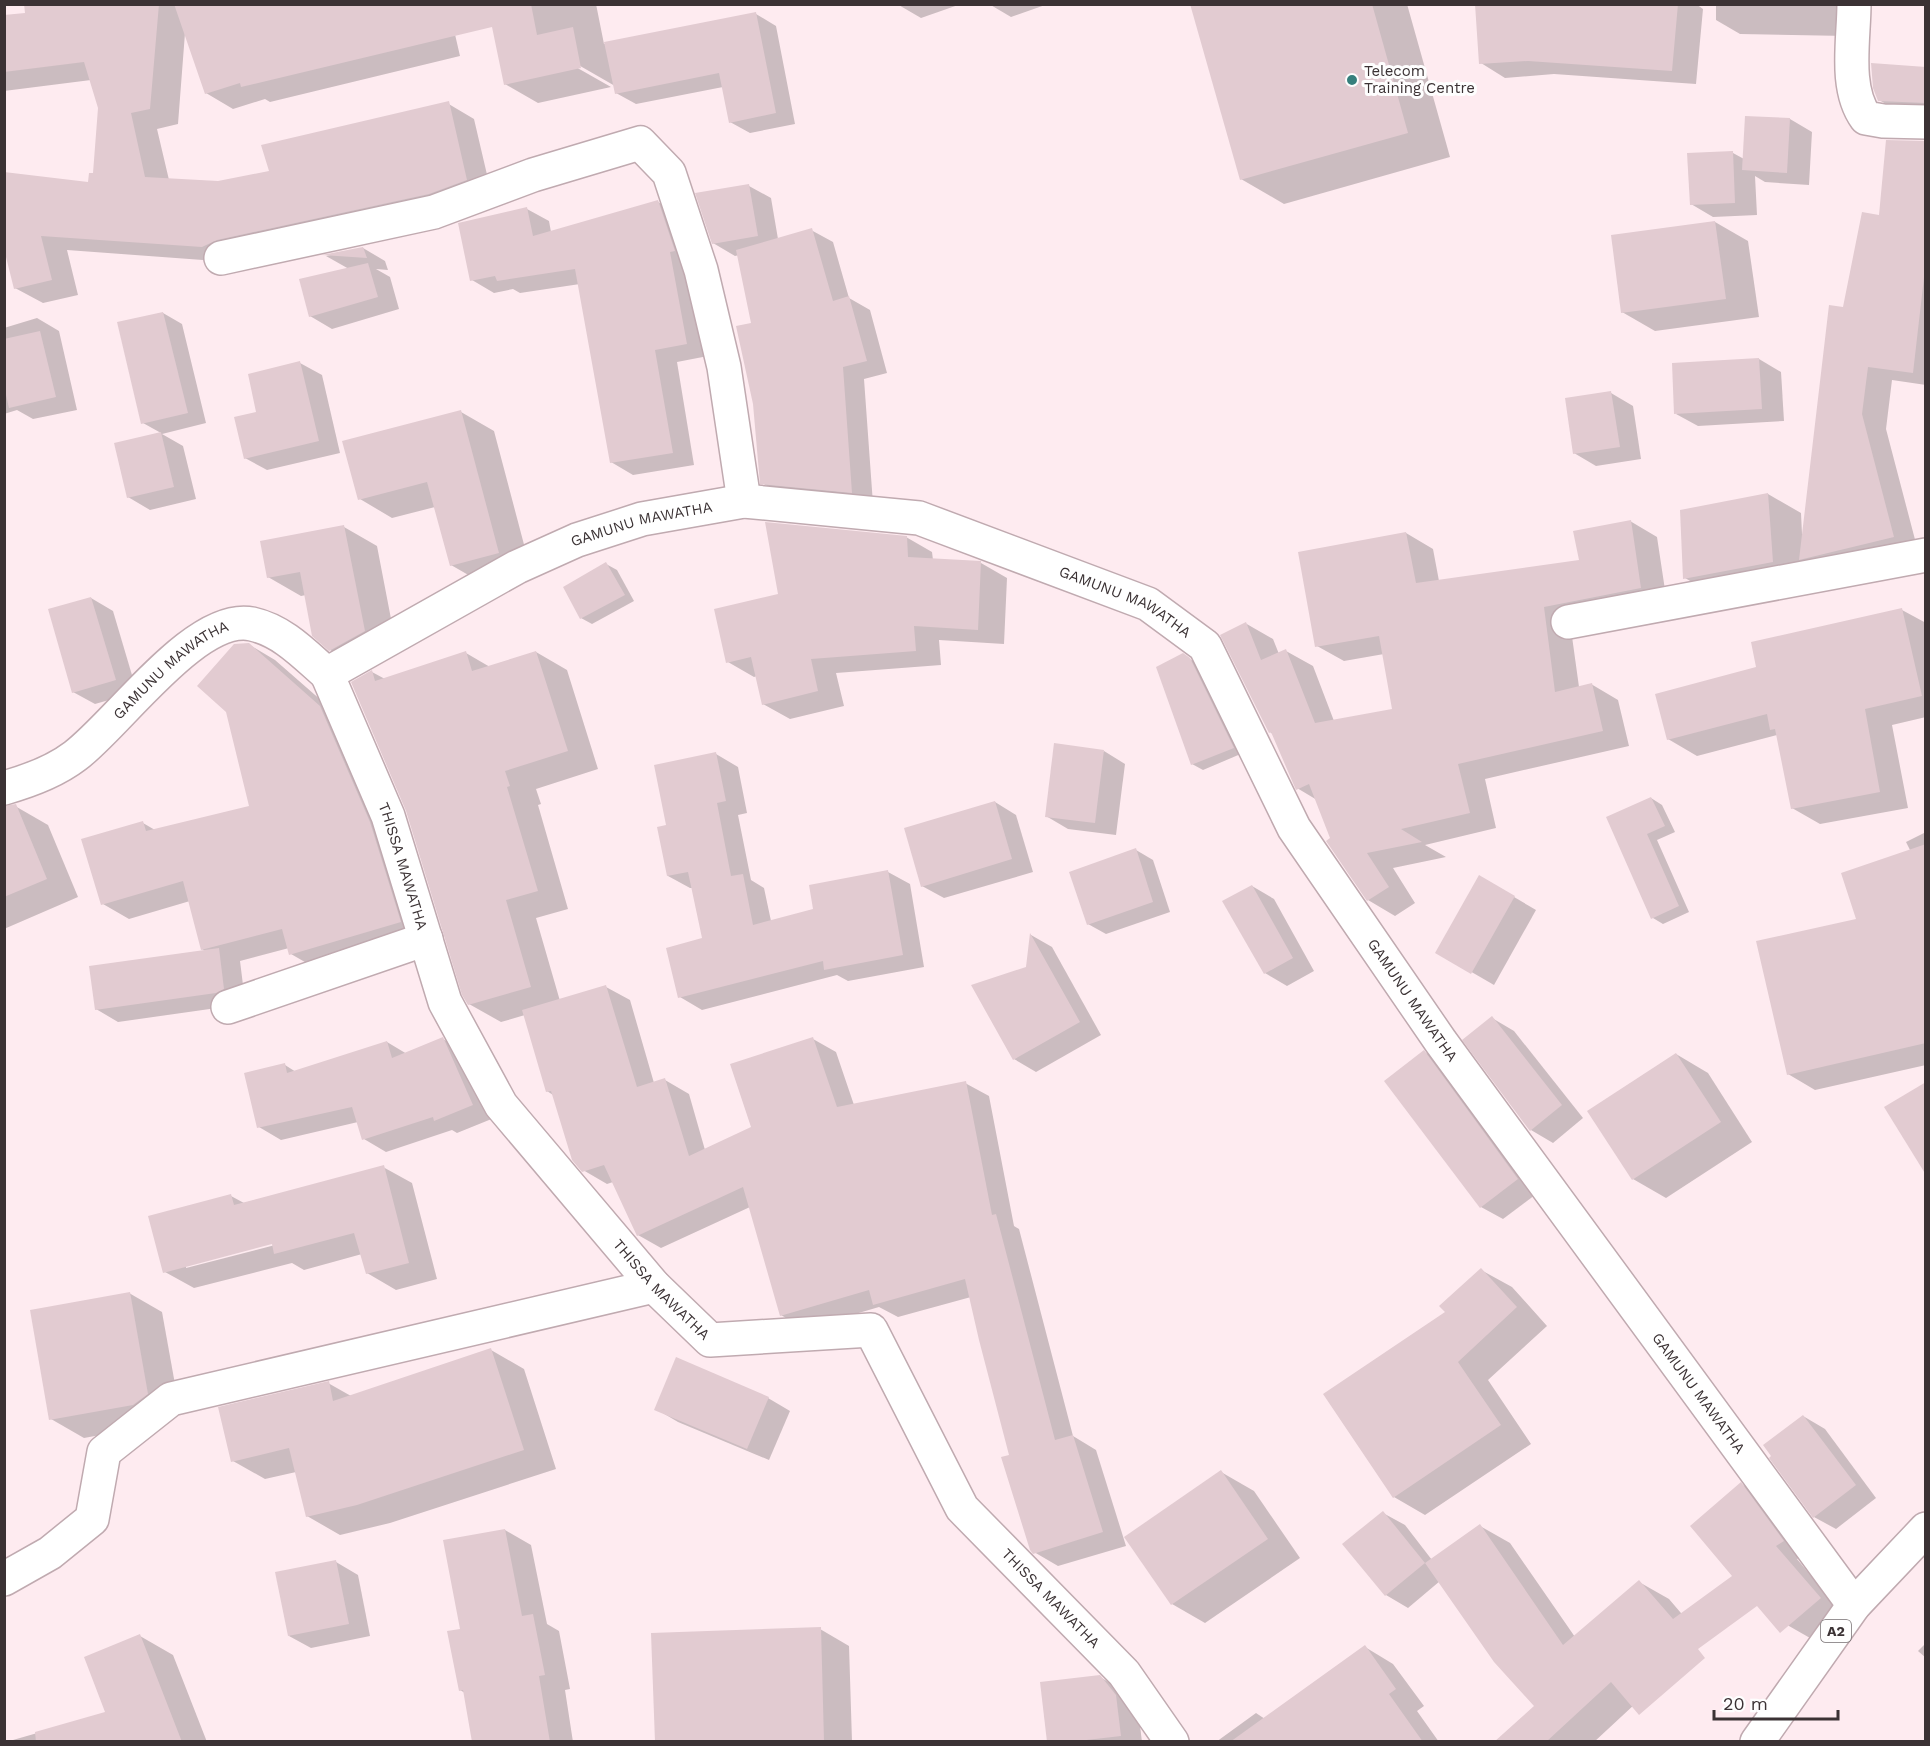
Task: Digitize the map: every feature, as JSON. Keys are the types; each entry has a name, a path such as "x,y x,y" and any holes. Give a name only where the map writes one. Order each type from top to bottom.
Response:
{"main road":[{"path":"1854,4 1851,69 1858,108 1866,118 1883,121 1926,122"},
{"path":"222,258 434,212 533,175 640,143 669,173 701,270 724,367 744,501"},
{"name":"GAMUNU MAWATHA","path":"4,788 34,779 75,756 194,643 228,624 251,624 280,634 327,674 517,567 577,540 642,519 744,501 919,518 1148,604 1205,646 1294,828 1441,1042 1854,1605"},
{"path":"1568,622 1926,555"},
{"name":"THISSA MAWATHA","path":"327,674 388,816 445,1002 501,1105 654,1286 710,1340 871,1330 962,1508 1124,1673 1172,1742"},
{"path":"228,1007 426,939"},
{"path":"4,1579 50,1553 92,1520 104,1452 171,1399 654,1286"},
{"name":"A2","path":"1756,1742 1854,1605 1926,1529"}],"building":[{"path":"24,4 159,4 150,109 131,113 145,177 218,181 269,171 261,145 449,101 467,180 429,194 217,240 202,247 41,236 52,280 14,289 4,249 4,172 88,182 89,173 93,173 98,108 84,62 4,72 4,15 25,13"},
{"path":"174,4 531,4 537,35 573,27 581,68 504,85 492,27 241,87 240,83 205,94"},
{"path":"1190,4 1372,4 1408,133 1240,180"},
{"path":"1475,4 1678,4 1672,71 1528,61 1479,64"},
{"path":"756,12 776,113 729,123 719,73 615,94 604,42"},
{"path":"1871,63 1926,67 1926,103 1878,101 1873,88"},
{"path":"1745,116 1790,118 1787,173 1742,170"},
{"path":"1886,140 1926,141 1926,260 1913,373 1868,367 1862,414 1894,537 1799,560 1829,305 1843,307 1862,212 1879,215"},
{"path":"1733,151 1735,203 1690,205 1687,153"},
{"path":"749,184 758,236 712,244 695,193"},
{"path":"658,200 675,251 670,252 687,344 655,350 673,453 610,463 575,269 497,281 495,276 470,281 458,223 527,207 533,236"},
{"path":"1715,221 1726,299 1621,313 1611,235"},
{"path":"812,228 833,301 849,296 867,361 843,367 852,493 760,484 753,404 736,326 751,323 736,250"},
{"path":"363,247 367,258 322,255"},
{"path":"368,263 378,297 309,317 299,279"},
{"path":"163,312 188,413 141,424 117,322"},
{"path":"40,331 56,397 9,408 4,386 4,339"},
{"path":"1759,358 1762,409 1674,414 1672,363"},
{"path":"300,361 319,441 244,459 234,417 256,412 248,374"},
{"path":"1611,391 1620,447 1573,454 1565,398"},
{"path":"461,410 499,553 450,566 427,482 358,500 342,441"},
{"path":"161,432 174,487 127,498 114,443"},
{"path":"1768,493 1773,562 1683,579 1680,510"},
{"path":"1631,520 1641,588 1544,607 1555,692 1592,683 1603,731 1458,764 1470,813 1401,829 1422,842 1367,853 1389,887 1367,901 1326,841 1330,838 1309,784 1296,790 1271,732 1269,733 1220,635 1246,622 1261,660 1286,649 1315,723 1392,709 1379,636 1315,647 1298,552 1406,532 1416,583 1579,560 1573,531"},
{"path":"765,522 907,536 908,557 981,561 978,630 914,626 916,651 811,659 818,691 762,705 751,657 726,663 714,609 778,594"},
{"path":"344,525 365,631 329,651 312,636 300,572 267,578 260,541"},
{"path":"606,562 625,595 580,619 563,587"},
{"path":"91,597 116,680 72,693 48,609"},
{"path":"1902,608 1922,696 1865,709 1880,792 1791,809 1775,729 1770,730 1767,714 1667,740 1655,694 1756,667 1751,642"},
{"path":"249,643 320,706 370,822 401,922 289,955 282,929 201,950 183,881 101,905 81,839 143,821 146,831 249,806 226,712 197,686 234,644"},
{"path":"466,651 472,671 536,651 568,751 505,771 510,786 507,787 538,891 506,900 531,987 468,1005 462,995 406,811 351,682 372,670 375,681"},
{"path":"1183,653 1190,658 1234,748 1191,765 1156,667"},
{"path":"1054,743 1104,750 1095,823 1045,817"},
{"path":"716,752 726,801 717,803 731,876 743,874 753,925 813,909 809,885 888,870 903,955 824,970 823,961 678,998 666,948 702,938 688,872 667,876 657,827 666,825 654,765"},
{"path":"1651,797 1665,826 1647,834 1679,906 1651,919 1606,817"},
{"path":"995,801 1012,859 921,887 904,828"},
{"path":"16,804 47,879 4,897 4,806"},
{"path":"1926,844 1926,1043 1787,1075 1756,941 1856,919 1841,873"},
{"path":"1136,848 1153,902 1087,925 1069,872"},
{"path":"1479,875 1515,896 1471,974 1435,953"},
{"path":"1252,885 1293,958 1264,974 1222,901"},
{"path":"1030,933 1080,1022 1013,1060 971,985 1026,967"},
{"path":"219,948 224,989 216,993 95,1010 89,966"},
{"path":"606,985 637,1087 665,1078 689,1156 751,1127 730,1064 813,1037 837,1107 966,1081 992,1215 996,1214 1055,1440 1073,1435 1103,1532 1033,1554 1030,1550 1001,1457 1009,1455 965,1279 873,1305 869,1290 780,1316 743,1187 637,1236 604,1165 582,1172 572,1160 551,1091 546,1092 522,1010"},
{"path":"1492,1016 1562,1105 1530,1131 1462,1040"},
{"path":"443,1037 473,1105 434,1121 433,1117 362,1140 352,1107 257,1128 244,1073 285,1063 287,1073 387,1041 392,1058"},
{"path":"1424,1050 1518,1179 1480,1208 1384,1081"},
{"path":"1676,1053 1721,1122 1632,1180 1587,1111"},
{"path":"1926,1082 1926,1175 1884,1107"},
{"path":"384,1165 409,1263 366,1274 354,1233 274,1254 272,1244 163,1273 148,1216 231,1194 234,1205"},
{"path":"1481,1268 1517,1307 1458,1362 1501,1425 1393,1498 1323,1394 1445,1312 1439,1306"},
{"path":"130,1292 148,1394 133,1405 49,1420 30,1310"},
{"path":"491,1348 524,1450 357,1505 306,1517 289,1448 231,1462 218,1407 329,1381 333,1401"},
{"path":"676,1357 769,1397 747,1449 654,1410"},
{"path":"1803,1415 1856,1485 1813,1518 1769,1458 1771,1456 1763,1445"},
{"path":"1221,1470 1268,1539 1171,1605 1124,1537"},
{"path":"1741,1482 1784,1541 1776,1546 1821,1598 1780,1633 1757,1606 1698,1649 1705,1658 1639,1715 1611,1682 1546,1742 1494,1742 1534,1706 1494,1662 1425,1563 1480,1524 1563,1645 1639,1580 1673,1619 1732,1576 1690,1526"},
{"path":"1383,1511 1425,1563 1385,1596 1342,1544"},
{"path":"505,1529 522,1616 533,1614 545,1675 539,1676 550,1742 472,1742 463,1690 459,1691 447,1631 460,1629 443,1540"},
{"path":"336,1560 349,1624 288,1636 275,1572"},
{"path":"821,1627 824,1742 655,1742 651,1633"},
{"path":"140,1634 182,1742 36,1742 35,1732 105,1712 84,1657"},
{"path":"1365,1645 1396,1689 1389,1694 1423,1742 1230,1742"},
{"path":"1100,1675 1116,1695 1121,1736 1047,1742 1040,1682"}],"place":[{"name":"Telecom Training Centre","path":"1352,80"}]}
